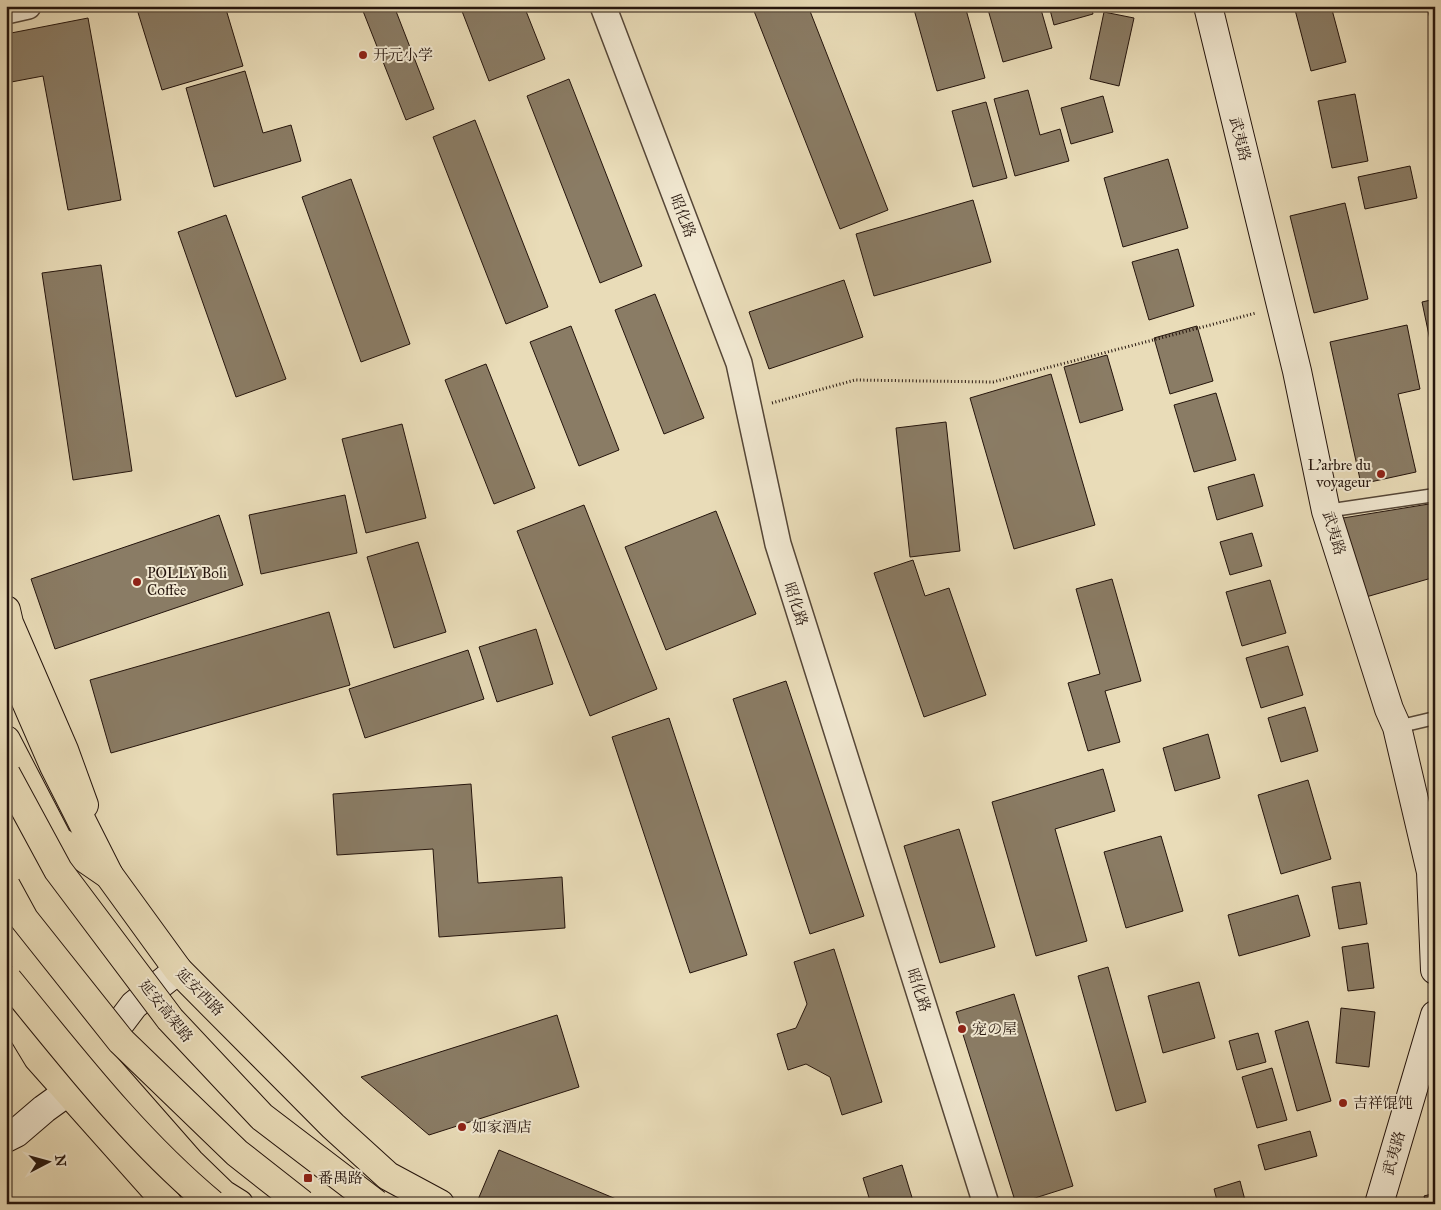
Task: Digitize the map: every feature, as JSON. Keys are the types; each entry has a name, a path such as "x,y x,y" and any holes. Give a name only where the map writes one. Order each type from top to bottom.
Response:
{"main road":[{"path":"6,610 9,623 64,750 109,875"},
{"path":"6,656 54,766 109,875"},
{"name":"延安西路","path":"6,740 58,840 109,875 178,970 333,1126 388,1176 440,1204"},
{"name":"延安高架路","path":"6,774 58,870 170,1019 262,1117 376,1204"},
{"path":"6,886 24,920 121,1041 237,1153 302,1204"},
{"path":"6,935 96,1055 190,1162 224,1194 239,1204"},
{"path":"6,978 120,1116 188,1184 212,1204"},
{"path":"6,1005 38,1058 168,1204"}],"street":[{"path":"6,11 28,6"},
{"name":"昭化路","path":"603,6 739,363 778,544 986,1204"},
{"name":"武夷路","path":"1208,6 1297,371 1326,512 1389,709 1397,727 1431,872 1435,970"},
{"path":"6,1138 16,1133 69,1091 134,1005 178,970"},
{"name":"武夷路","path":"1379,1204 1435,1015"}],"lane":[{"path":"1326,512 1435,495"},
{"path":"1397,727 1435,718"}],"path":[{"path":"749,410 855,380 993,382 1281,306"}],"building":[{"path":"136,6 225,6 243,66 162,90"},
{"path":"361,6 394,6 434,109 406,120"},
{"path":"460,6 524,6 545,59 489,81"},
{"path":"752,6 808,6 888,210 840,229"},
{"path":"913,6 965,6 985,78 937,91"},
{"path":"987,6 1040,6 1052,48 1003,62"},
{"path":"1049,6 1091,6 1093,14 1054,25"},
{"path":"1294,6 1331,6 1346,62 1311,71"},
{"path":"1427,6 1435,6 1435,40"},
{"path":"1104,12 1134,18 1119,86 1090,79"},
{"path":"88,18 121,200 68,210 43,76 6,83 6,34"},
{"path":"245,71 263,133 291,125 301,161 214,187 186,88"},
{"path":"569,79 642,266 600,283 527,96"},
{"path":"1028,90 1040,135 1060,129 1069,161 1015,176 994,99"},
{"path":"1355,94 1368,161 1332,168 1318,101"},
{"path":"1103,96 1113,132 1071,144 1061,108"},
{"path":"986,102 1007,178 973,187 952,111"},
{"path":"475,120 548,307 506,324 433,137"},
{"path":"1168,159 1188,228 1123,247 1104,178"},
{"path":"1410,166 1417,198 1365,209 1358,177"},
{"path":"351,179 410,344 361,362 302,197"},
{"path":"973,200 991,262 874,296 856,234"},
{"path":"1345,203 1368,299 1314,313 1290,216"},
{"path":"226,215 286,379 236,397 178,232"},
{"path":"1178,249 1194,306 1149,320 1132,262"},
{"path":"101,265 132,471 73,480 42,273"},
{"path":"844,280 863,337 769,369 749,312"},
{"path":"655,294 704,418 664,434 615,310"},
{"path":"1435,299 1435,364 1422,302"},
{"path":"1407,325 1420,389 1398,394 1416,472 1361,484 1330,342"},
{"path":"571,326 619,450 579,466 530,342"},
{"path":"1197,326 1213,381 1170,394 1154,338"},
{"path":"1107,355 1123,410 1080,423 1064,367"},
{"path":"486,364 535,488 494,504 445,380"},
{"path":"1051,374 1095,525 1014,549 970,398"},
{"path":"1216,393 1236,460 1194,472 1174,405"},
{"path":"946,422 960,551 910,557 896,428"},
{"path":"402,424 426,518 366,533 342,439"},
{"path":"1254,474 1263,506 1217,520 1208,487"},
{"path":"345,495 357,553 261,574 249,515"},
{"path":"1435,503 1435,577 1366,597 1343,518"},
{"path":"584,505 657,689 590,716 517,531"},
{"path":"716,511 756,614 666,650 625,547"},
{"name":"POLLY Boli Coffee","path":"219,515 243,585 55,649 31,579"},
{"path":"1252,533 1262,566 1230,575 1220,542"},
{"path":"418,542 446,632 394,648 367,557"},
{"path":"913,560 925,596 949,588 986,695 924,717 874,573"},
{"path":"1112,579 1141,681 1105,691 1120,742 1088,751 1068,683 1100,674 1076,589"},
{"path":"1270,580 1286,633 1242,646 1226,592"},
{"path":"329,612 350,685 111,753 90,680"},
{"path":"536,629 553,684 497,702 479,647"},
{"path":"1288,646 1303,695 1261,708 1246,658"},
{"path":"468,650 484,699 365,738 349,689"},
{"path":"786,681 864,916 810,934 733,699"},
{"path":"1305,707 1318,751 1281,762 1268,718"},
{"path":"669,718 747,955 690,973 612,737"},
{"path":"1208,734 1220,778 1175,791 1163,748"},
{"path":"1103,769 1115,811 1055,829 1087,941 1036,956 992,802"},
{"path":"1308,780 1331,859 1281,874 1258,795"},
{"path":"471,784 478,883 562,877 565,928 439,937 433,849 337,855 333,794"},
{"path":"959,829 995,947 940,963 904,846"},
{"path":"1161,836 1183,911 1126,928 1104,852"},
{"path":"1360,882 1367,924 1339,929 1332,887"},
{"path":"1298,895 1310,936 1239,956 1228,915"},
{"path":"1368,943 1374,988 1348,991 1342,947"},
{"path":"834,949 882,1102 842,1115 830,1077 806,1064 788,1070 777,1034 796,1028 807,1004 794,962"},
{"path":"1108,967 1146,1102 1116,1111 1078,976"},
{"path":"1199,982 1215,1038 1163,1053 1148,996"},
{"path":"1014,994 1073,1186 1016,1204 956,1012"},
{"path":"1341,1008 1375,1012 1369,1067 1336,1063"},
{"path":"557,1015 579,1087 429,1135 361,1077"},
{"path":"1308,1021 1331,1101 1297,1111 1275,1031"},
{"path":"1258,1033 1266,1062 1237,1070 1229,1041"},
{"path":"1272,1068 1287,1120 1257,1128 1242,1077"},
{"path":"1435,1106 1435,1136 1430,1107"},
{"path":"1310,1131 1317,1156 1265,1170 1258,1145"},
{"path":"499,1150 628,1204 482,1204 477,1202"},
{"path":"902,1165 914,1204 871,1204 863,1178"},
{"path":"1240,1181 1246,1204 1218,1204 1214,1189"},
{"path":"1435,1193 1435,1204 1426,1204 1424,1196"}],"place":[{"name":"开元小学","path":"363,55"},
{"name":"L'arbre du voyageur","path":"1381,474"},
{"name":"POLLY Boli Coffee","path":"137,582"},
{"name":"宠の屋","path":"962,1029"},
{"name":"吉祥馄饨","path":"1343,1103"},
{"name":"如家酒店","path":"462,1127"},
{"name":"番禺路","path":"308,1178"}]}
